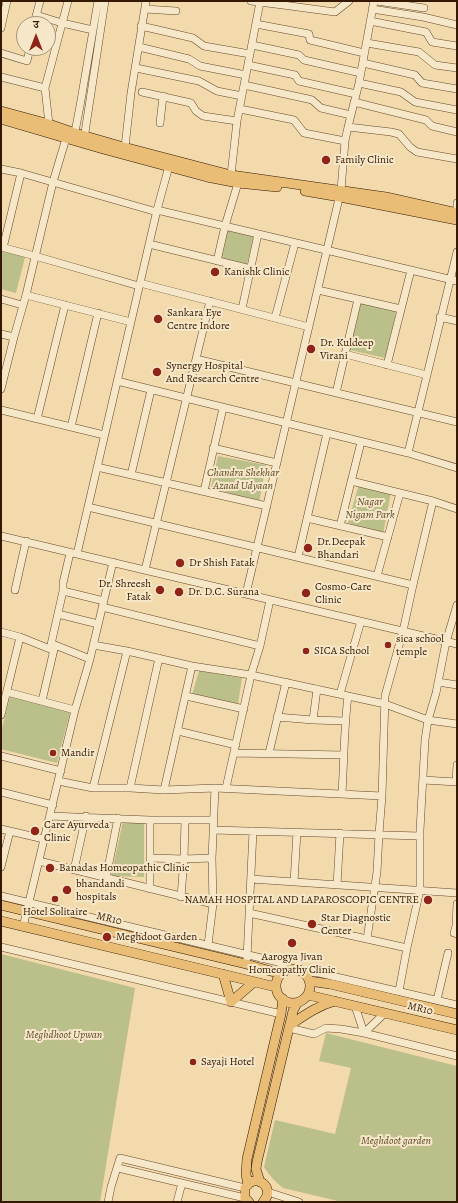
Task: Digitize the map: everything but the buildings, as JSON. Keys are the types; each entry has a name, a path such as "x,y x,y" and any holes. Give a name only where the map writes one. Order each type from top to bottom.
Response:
{"main road":[{"path":"1,111 49,124 71,135"},
{"path":"1,119 84,139 125,147 231,175 341,193 457,220"},
{"path":"84,139 103,149 207,177 238,183 290,189 386,197 457,213"},
{"name":"MR10","path":"1,905 28,907 246,959 282,974"},
{"path":"1,921 276,987"},
{"path":"260,1182 256,1170 256,1162 293,1011 298,1003 308,995 310,986 307,976 303,972 292,969 286,970 278,978 276,987 277,992 282,999 292,1003 298,1003"},
{"path":"223,974 231,1002 254,982"},
{"name":"MR10","path":"309,981 330,984 457,1014"},
{"name":"MR10","path":"308,995 457,1030"},
{"path":"247,1193 247,1159 281,1014 282,999"},
{"path":"289,1027 309,1012 322,1005 336,1001"},
{"path":"247,1193 254,1181 260,1182 266,1186 267,1199"}],"street":[{"path":"1,28 7,1"},
{"path":"40,1 36,15 62,24 93,30"},
{"path":"49,124 45,88 68,1"},
{"path":"1,389 4,369 22,304 26,295 52,182 71,135 80,106 98,1"},
{"path":"84,139 105,1"},
{"path":"125,147 131,93 146,1"},
{"path":"251,1 283,3 335,12 348,1"},
{"path":"246,594 341,193 345,141 359,83 372,9 375,1 425,4 423,17"},
{"path":"231,175 242,96 260,2"},
{"path":"145,9 176,11"},
{"path":"372,9 423,17 457,25"},
{"path":"370,22 426,32 432,42 457,46"},
{"path":"256,24 309,34 310,40 364,53"},
{"path":"141,26 193,38 204,46 250,54"},
{"path":"367,43 419,52 435,65 457,68"},
{"path":"252,45 299,55 304,60 360,73"},
{"path":"139,47 189,59 200,66 246,75"},
{"path":"1,53 27,61 28,56"},
{"path":"363,62 415,75 422,84 457,89"},
{"path":"248,65 295,75 299,81 356,94"},
{"path":"136,68 199,81 217,91 242,96"},
{"path":"1,77 45,88"},
{"path":"359,83 401,92 415,102 457,110"},
{"path":"244,85 312,100 321,108 351,115"},
{"path":"142,92 191,103 196,111 203,116 238,121"},
{"path":"160,122 163,96"},
{"path":"354,102 426,120 432,126 457,132"},
{"path":"240,109 294,120 304,132 345,141"},
{"path":"348,127 399,134 410,148 417,152 457,158"},
{"path":"42,701 63,592 63,583 88,507 149,244 169,166"},
{"path":"1,169 21,173 157,211 453,280"},
{"path":"21,173 2,248 140,285 309,326"},
{"path":"217,261 225,226 238,183"},
{"path":"457,203 457,213"},
{"path":"242,309 258,234"},
{"path":"275,318 295,243"},
{"path":"149,244 250,269"},
{"path":"408,453 440,317 453,280 457,252"},
{"path":"387,365 412,270"},
{"path":"318,290 401,310"},
{"path":"26,295 131,322"},
{"path":"1,299 22,304"},
{"path":"336,393 358,299"},
{"path":"145,570 210,301"},
{"path":"37,419 65,305"},
{"path":"71,427 98,313"},
{"path":"440,317 457,321"},
{"path":"1,334 14,337"},
{"path":"345,354 427,375"},
{"path":"196,359 336,393 457,420"},
{"path":"117,382 408,453 457,468"},
{"path":"131,474 151,390"},
{"path":"204,491 223,408"},
{"path":"1,410 104,435"},
{"path":"298,557 326,433"},
{"path":"340,526 361,442"},
{"path":"214,448 277,463"},
{"path":"97,467 267,506"},
{"path":"351,481 433,501 457,509"},
{"path":"377,576 400,493"},
{"path":"367,939 378,872 385,696 403,631 433,501"},
{"path":"88,507 413,584"},
{"path":"307,518 388,537"},
{"path":"1,536 457,644"},
{"path":"15,590 26,541"},
{"path":"24,927 60,771 75,710 90,659 113,562"},
{"path":"63,592 260,646"},
{"path":"226,788 251,675 260,646 270,600"},
{"path":"399,991 420,890 420,836 425,740 428,720 446,642 457,605"},
{"path":"58,614 98,624"},
{"path":"340,694 361,621"},
{"path":"1,632 90,659"},
{"path":"1,715 20,637"},
{"path":"93,645 192,666 286,682 385,704 428,720 457,724"},
{"path":"93,788 127,651"},
{"path":"130,788 159,658"},
{"path":"164,790 192,666"},
{"path":"269,753 286,682"},
{"path":"438,682 457,685"},
{"path":"313,720 317,689"},
{"path":"7,692 75,710"},
{"path":"186,696 244,709"},
{"path":"342,793 345,721 348,696"},
{"path":"277,717 345,721"},
{"path":"178,731 236,745"},
{"path":"234,753 344,755"},
{"path":"1,756 60,771"},
{"path":"423,780 456,782 457,765"},
{"path":"58,781 93,788 164,790 226,788 382,796"},
{"path":"208,945 213,904 212,858 215,788"},
{"path":"1,792 52,805"},
{"path":"50,816 86,816 150,820 214,820"},
{"path":"74,870 86,816"},
{"path":"106,878 118,818"},
{"path":"150,820 150,889"},
{"path":"181,897 185,820"},
{"path":"1,829 44,839"},
{"path":"213,830 420,836"},
{"path":"1,867 10,831"},
{"path":"246,959 253,831"},
{"path":"294,882 297,832"},
{"path":"336,885 340,834"},
{"path":"151,858 212,858"},
{"path":"39,861 213,904"},
{"path":"251,880 457,893"},
{"path":"1,896 28,907 208,945 246,959 278,962 292,969"},
{"path":"457,904 454,934 457,934"},
{"path":"249,913 407,948"},
{"path":"1,947 281,1014"},
{"path":"437,1000 448,953"},
{"path":"303,972 320,973 457,1005"},
{"path":"355,1006 364,1033"},
{"path":"364,1033 386,1013"},
{"path":"289,1027 314,1034 326,1028 341,1029 364,1033 457,1056"},
{"path":"108,1202 120,1158 247,1193"},
{"path":"118,1168 182,1183 247,1193"},
{"path":"177,1202 182,1183"},
{"path":"267,1199 299,1202"}],"green space":[{"path":"228,230 254,236 247,264 222,258"},
{"path":"1,251 25,257 16,293 1,289"},
{"path":"361,303 396,312 385,358 350,350"},
{"name":"Chandra Shekhar Azaad Udyaan","path":"218,456 266,465 259,503 211,487"},
{"name":"Nagar Nigam Park","path":"359,484 391,492 383,534 348,523"},
{"path":"199,671 242,678 238,704 192,695"},
{"path":"11,693 70,712 57,763 1,749 1,732"},
{"path":"144,820 144,877 111,876 123,821"},
{"name":"Meghdhoot Upwan","path":"1,954 135,988 100,1202 1,1202"},
{"name":"Meghdoot garden","path":"326,1033 457,1066 457,1202 342,1202 283,1188 268,1173 264,1167 275,1120 335,1134 351,1068 319,1061"}],"place":[{"name":"Family Clinic","path":"326,160"},
{"name":"Kanishk Clinic","path":"215,272"},
{"name":"Sankara Eye Centre Indore","path":"158,319"},
{"name":"Dr. Kuldeep Virani","path":"311,349"},
{"name":"Synergy Hospital And Research Centre","path":"157,372"},
{"name":"Dr.Deepak Bhandari","path":"308,548"},
{"name":"Dr Shish Fatak","path":"180,563"},
{"name":"Dr. Shreesh Fatak","path":"160,590"},
{"name":"Dr. D.C. Surana","path":"179,592"},
{"name":"Cosmo-Care Clinic","path":"306,593"},
{"name":"sica school temple","path":"388,645"},
{"name":"SICA School","path":"306,651"},
{"name":"Mandir","path":"53,753"},
{"name":"Care Ayurveda Clinic","path":"35,831"},
{"name":"Banadas Homeopathic Clinic","path":"50,868"},
{"name":"bhandandi hospitals","path":"67,890"},
{"name":"Hotel Solitaire","path":"55,899"},
{"name":"NAMAH HOSPITAL AND LAPAROSCOPIC CENTRE","path":"428,900"},
{"name":"Star Diagnostic Center","path":"312,924"},
{"name":"Meghdoot Garden","path":"107,937"},
{"name":"Aarogya Jivan Homeopathy Clinic","path":"292,943"},
{"name":"Sayaji Hotel","path":"193,1062"}]}
